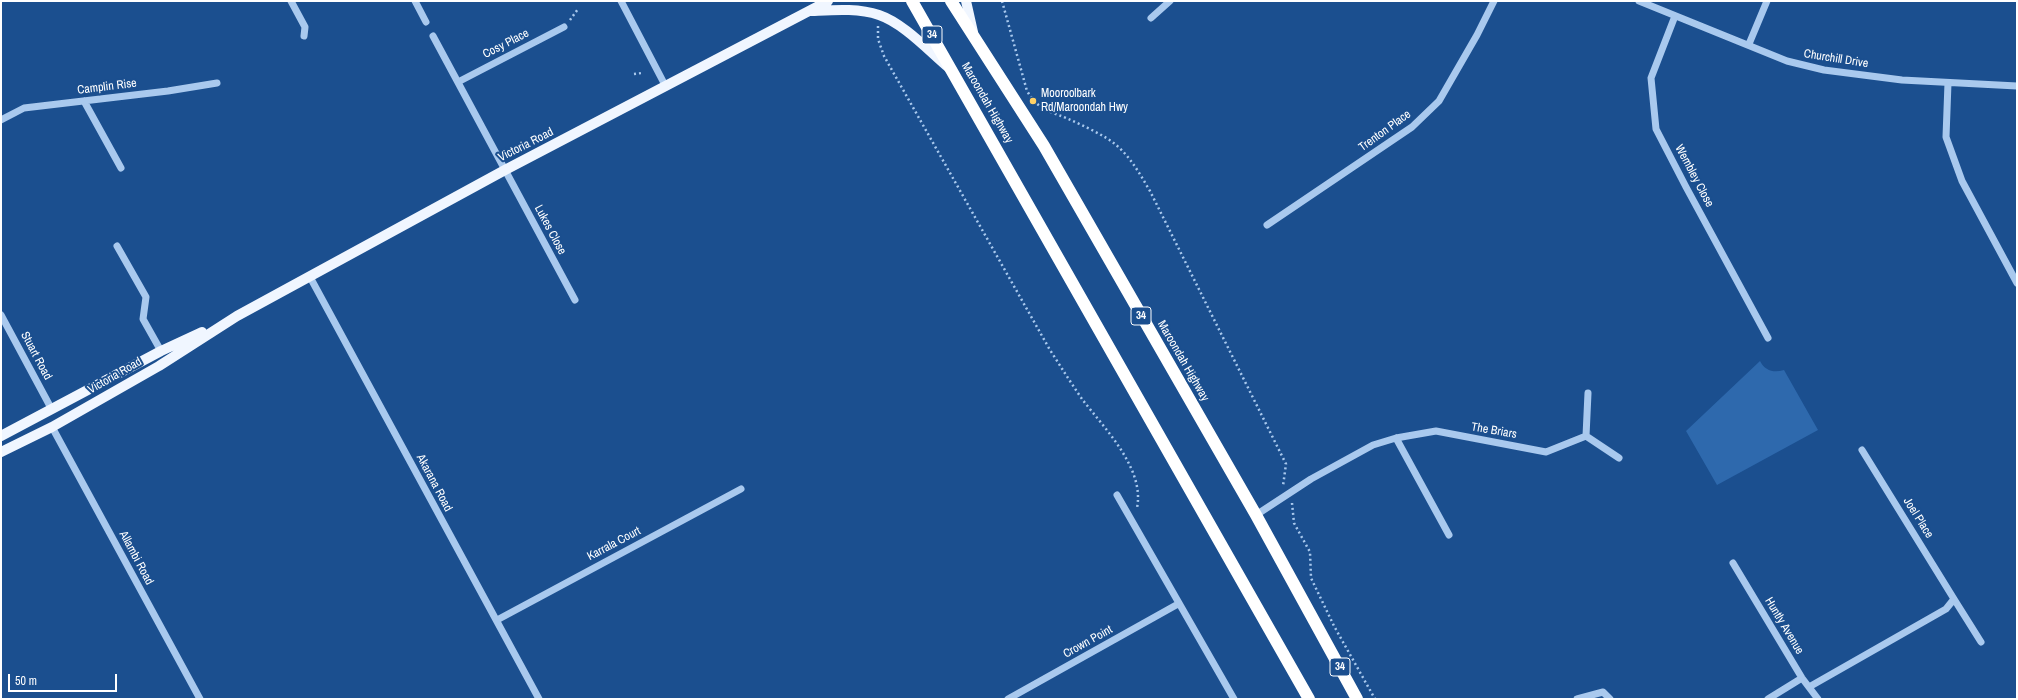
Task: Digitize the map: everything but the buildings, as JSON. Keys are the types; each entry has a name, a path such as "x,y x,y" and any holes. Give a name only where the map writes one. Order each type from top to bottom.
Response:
{"highway":[{"name":"Maroondah Highway","path":"912,1 1309,699"},
{"name":"Maroondah Highway","path":"951,1 1044,146 1256,515 1357,699"}],"main road":[{"name":"Victoria Road","path":"1,452 52,427 159,366 238,316 505,170 828,1"},
{"path":"966,1 973,36"},
{"path":"808,11 842,10 880,15 898,24 951,70"},
{"name":"Victoria Road","path":"1,436 51,408 161,351 238,316"}],"street":[{"path":"291,1 305,27 304,36"},
{"path":"415,1 426,22"},
{"path":"621,1 666,87"},
{"path":"1151,18 1170,1"},
{"name":"Trenton Place","path":"1267,225 1412,127 1439,101 1477,35 1494,1"},
{"name":"Churchill Drive","path":"1639,1 1749,44 1787,61 1824,70 1948,83 2017,86"},
{"path":"1749,44 1767,1"},
{"name":"Wembley Close","path":"1675,16 1650,78 1656,129 1768,338"},
{"name":"Cosy Place","path":"458,82 564,27"},
{"path":"433,36 505,170"},
{"name":"Camplin Rise","path":"1,120 24,108 168,91 217,83"},
{"path":"1948,83 1946,137 1962,181 2017,283"},
{"path":"84,101 122,168"},
{"name":"Lukes Close","path":"505,170 575,300"},
{"path":"117,246 146,297 143,319 161,351"},
{"name":"Akarana Road","path":"310,277 539,699"},
{"name":"Stuart Road","path":"1,315 51,408"},
{"path":"1588,393 1586,436 1619,458"},
{"name":"Allambi Road","path":"52,427 200,699"},
{"name":"The Briars","path":"1256,515 1287,494 1373,445 1396,438 1436,431 1546,452 1586,436"},
{"path":"1396,438 1449,535"},
{"name":"Joel Place","path":"1862,450 1981,642"},
{"name":"Karrala Court","path":"497,620 741,489"},
{"path":"1118,495 1178,604 1234,699"},
{"name":"Huntly Avenue","path":"1733,563 1802,678 1818,699"},
{"path":"1809,687 1946,609 1954,599"},
{"name":"Crown Point","path":"1008,699 1178,604"},
{"path":"1768,699 1802,678"},
{"path":"1577,699 1603,692 1610,699"}],"path":[{"path":"1002,1 1027,91 1033,101 1049,113 1066,118 1107,138 1118,147 1135,166 1150,191 1286,464 1282,484 1292,504 1294,523 1310,552 1311,578 1334,626 1375,699"},
{"path":"880,15 878,39 884,56 1050,350 1071,383 1122,452 1134,478 1139,498 1136,508 1128,514"},
{"path":"634,74 642,73"}],"shaded area":[{"path":"1760,361 1767,369 1777,371 1784,370 1818,430 1717,485 1686,431"}],"place":[{"name":"Mooroolbark Rd/Maroondah Hwy","path":"1033,101"}]}
